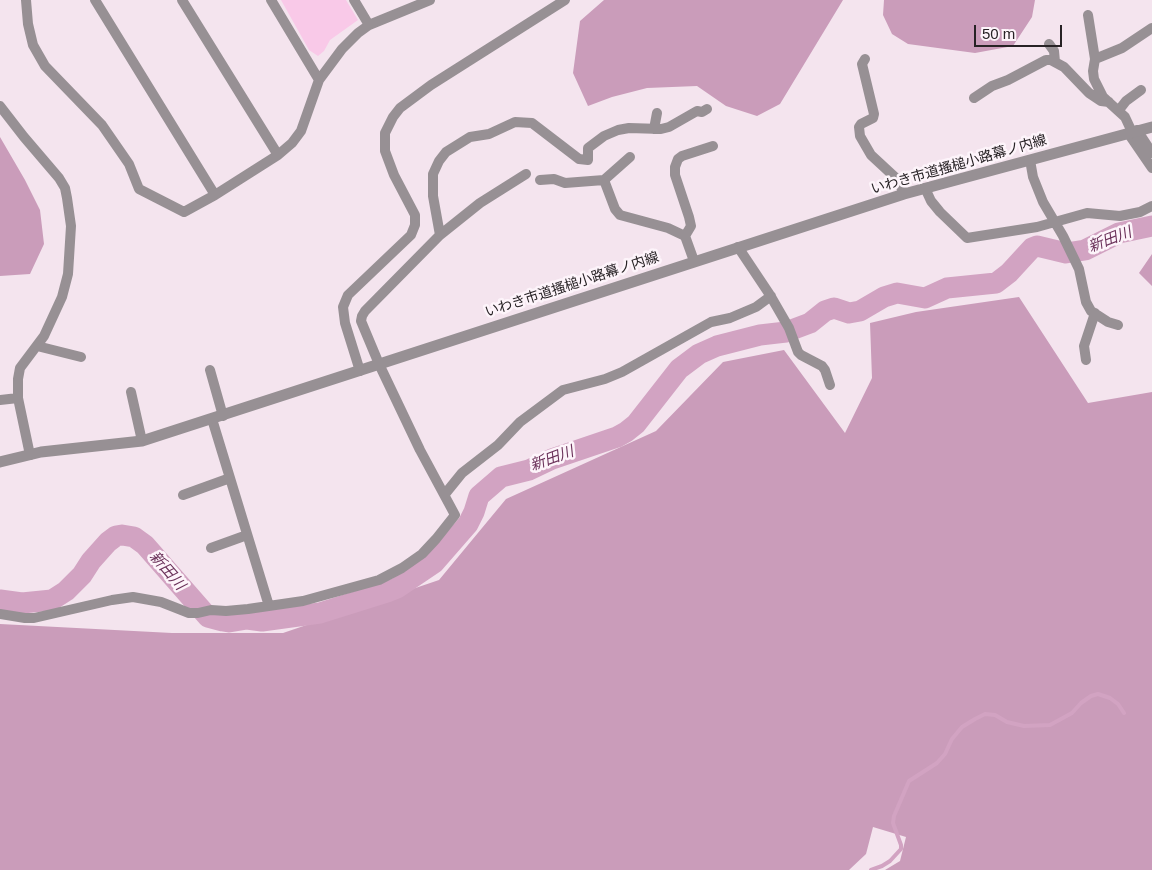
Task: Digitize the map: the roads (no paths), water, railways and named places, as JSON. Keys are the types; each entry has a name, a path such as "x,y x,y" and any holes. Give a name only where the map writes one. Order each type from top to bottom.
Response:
{"street":[{"path":"26,0 28,24 33,45 45,66 102,125 129,164 139,189 184,212 278,155 292,143 301,132 320,80 342,49 358,32 369,25 430,0"},
{"path":"95,0 215,194"},
{"path":"182,0 278,155"},
{"path":"272,0 320,80"},
{"path":"354,0 369,25"},
{"path":"360,370 344,323 343,307 348,295 411,235 415,225 415,215 394,175 385,151 385,133 393,117 400,108 425,89 565,0"},
{"path":"1088,15 1095,59 1094,79 1098,89 1125,117 1152,168"},
{"path":"1095,59 1122,48 1152,28"},
{"path":"1049,44 1054,51 1055,62"},
{"path":"865,59 862,64 874,114 873,118 859,127 860,136 871,155 898,180 904,194"},
{"path":"974,98 992,86 1008,80 1046,60 1055,62 1073,75 1089,93 1101,101 1109,102"},
{"path":"1119,110 1126,101 1141,90"},
{"path":"0,106 59,178 67,198 71,226 68,274 62,297 44,336 20,368 16,389 30,455"},
{"path":"440,235 433,196 433,174 446,152 470,137 490,134 515,122 532,123 579,159 588,160 588,148 604,136 618,130 669,127 697,111 702,112 707,109"},
{"path":"654,129 657,113"},
{"name":"いわき市道搔槌小路幕ノ内線","path":"0,462 30,455 142,441 904,194 1152,127"},
{"path":"1132,132 1152,153"},
{"path":"694,261 686,236 691,226 675,175 675,166 678,159 682,156 713,146"},
{"path":"540,180 554,179 565,183 604,180 630,156"},
{"path":"1030,160 1033,177 1043,202 1072,253 1086,302 1092,311 1108,322 1118,325"},
{"path":"0,614 34,618 133,597 161,602 189,613 269,606 303,601 379,580 402,568 422,554 455,515 420,450 379,364 361,321 362,316 440,235 480,203 526,174"},
{"path":"604,180 615,209 620,215 668,228 686,236"},
{"path":"925,188 931,201 940,212 967,238 1054,222 1087,213 1120,216 1140,212 1152,206"},
{"path":"738,247 771,296 790,331 798,352 822,366 830,385"},
{"path":"444,494 462,473 498,445 520,422 563,390 605,380 711,322 730,318 749,310 762,304 771,296"},
{"path":"1086,360 1084,346 1095,313"},
{"path":"37,346 81,357"},
{"path":"210,370 217,418 230,478 269,606"},
{"path":"131,392 142,441"},
{"path":"0,400 18,398"},
{"path":"183,495 230,478"},
{"path":"211,548 247,535"}],"waterway":[{"name":"新田川","path":"0,600 22,603 52,600 66,591 82,575 91,561 108,542 116,536 122,535 134,537 145,545 208,617 223,621 247,619 262,621 320,613 387,592 397,588 434,563 468,524 479,496 501,477 529,470 552,459 617,437 626,432 636,424 679,369 699,354 717,346 760,335 786,332 810,323 825,311 834,308 849,313 860,311 884,297 897,293 925,298 947,288 996,283 1009,273 1032,248 1037,246 1066,253 1085,250 1119,233 1152,226"},
{"path":"871,870 890,861 901,849 893,823 894,816 909,781 937,763 962,727 985,714 995,715 1007,722 1024,726 1050,725 1072,713 1091,696 1098,694 1110,698 1118,704 1124,713"}]}
